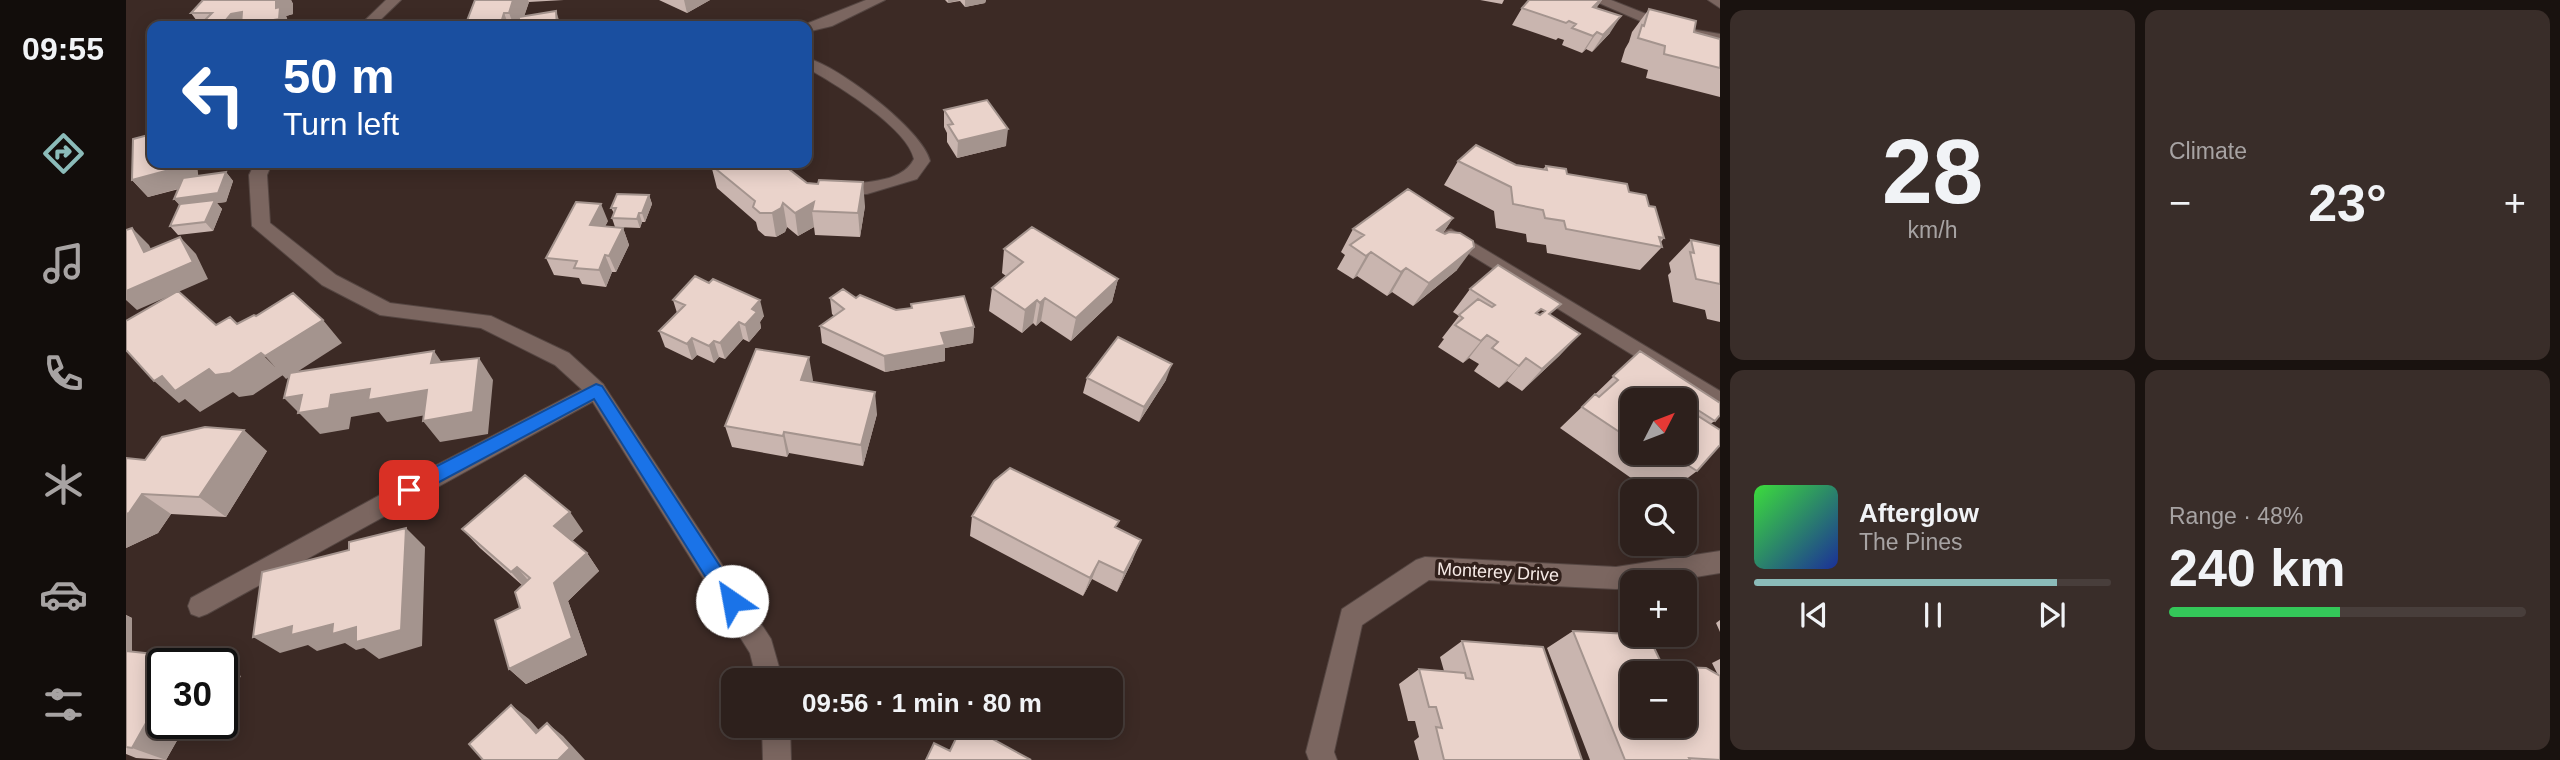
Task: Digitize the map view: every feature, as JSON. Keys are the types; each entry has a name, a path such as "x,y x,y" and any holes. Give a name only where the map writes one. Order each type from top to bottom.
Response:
{"street":[{"path":"371,21 394,0"},
{"path":"812,27 827,23 878,0"},
{"path":"1600,0 1673,31 1701,38 1720,38"},
{"path":"1715,0 1720,4"},
{"path":"261,168 258,175 261,226 329,281 387,310 484,321 562,359 596,390 762,648 767,668"},
{"name":"Monterey Drive","path":"1323,760 1320,752 1351,618 1425,568 1616,578 1720,562"},
{"path":"776,738 777,760"}],"lane":[{"path":"812,65 857,95 895,126 918,147 922,161 911,175 867,189 846,192 824,190"},
{"path":"1432,224 1720,401"},
{"path":"199,606 596,390"}],"building":[{"path":"203,0 276,0 276,8 280,7 279,19 268,21 241,21 242,12 231,14 225,21 204,21 212,13 191,13"},
{"path":"475,0 513,0 509,13 504,13 502,21 467,21"},
{"path":"1529,0 1600,0 1593,7 1621,16 1603,35 1597,32 1593,36 1572,28 1576,24 1569,21 1566,23 1522,8"},
{"path":"1649,9 1696,21 1694,32 1720,39 1720,68 1664,54 1665,46 1638,38"},
{"path":"556,11 557,21 519,21 519,17"},
{"path":"987,100 1008,129 958,141 948,125 953,124 944,110"},
{"path":"147,135 147,168 177,168 132,180 133,139"},
{"path":"1476,145 1516,165 1547,170 1546,166 1566,169 1567,174 1627,184 1629,192 1646,195 1649,206 1655,207 1664,238 1659,237 1662,247 1566,229 1564,221 1545,218 1543,210 1513,204 1511,187 1458,161"},
{"path":"715,168 788,168 807,183 818,184 819,180 863,182 858,213 812,211 814,202 795,213 783,203 781,208 772,213 760,213 753,207 755,201"},
{"path":"226,172 218,193 174,199 183,178"},
{"path":"1408,189 1453,218 1437,230 1445,234 1460,233 1473,241 1474,247 1429,283 1406,268 1401,272 1371,252 1366,256 1350,245 1364,235 1353,229"},
{"path":"617,194 649,195 637,219 612,218 616,208 611,208"},
{"path":"215,200 205,222 170,226 180,204"},
{"path":"576,202 601,204 590,225 623,228 609,256 605,255 599,270 574,268 577,261 546,258"},
{"path":"1032,227 1118,279 1076,318 1045,298 1040,303 1037,300 1025,310 992,288 1023,262 1004,249"},
{"path":"132,228 144,252 180,237 193,262 126,291 126,230"},
{"path":"1691,240 1720,246 1720,284 1696,279 1690,252 1694,253"},
{"path":"1498,265 1561,304 1549,314 1580,334 1542,369 1526,358 1519,366 1492,348 1498,342 1487,335 1481,341 1455,325 1463,318 1459,315 1478,299 1492,307 1495,305 1470,289"},
{"path":"695,276 709,283 713,279 760,300 752,309 757,312 745,325 739,322 720,343 714,341 709,346 692,338 687,344 659,331 685,305 673,300"},
{"path":"843,289 856,298 860,295 896,310 912,308 911,304 964,296 974,327 941,333 945,345 884,356 820,326 844,309 830,298"},
{"path":"178,291 216,325 230,317 237,324 256,316 293,293 323,320 265,356 261,353 230,373 215,375 209,369 175,391 162,376 154,381 126,350 126,321"},
{"path":"1118,337 1172,364 1144,407 1087,378"},
{"path":"756,349 809,357 801,380 875,392 861,445 784,432 783,436 725,426"},
{"path":"434,351 431,363 479,358 473,412 423,421 427,390 368,400 370,389 331,395 329,408 298,413 302,395 284,398 290,373"},
{"path":"1640,351 1697,388 1620,388 1620,432 1582,407 1595,394 1599,397 1618,380 1613,376"},
{"path":"1698,389 1720,403 1720,415 1715,421 1698,410"},
{"path":"1698,416 1720,430 1720,445 1697,471 1689,466 1698,466"},
{"path":"205,427 244,430 199,497 142,494 126,514 126,458 145,460 162,437"},
{"path":"1010,468 1119,521 1115,527 1141,540 1124,573 1099,561 1090,578 972,516 994,481"},
{"path":"525,475 570,512 554,526 587,553 554,583 572,638 509,669 495,620 520,608 515,592 530,578 517,567 511,572 462,529"},
{"path":"406,528 401,630 356,642 356,627 332,634 333,624 291,635 292,626 253,637 262,572 349,550 349,542"},
{"path":"1573,631 1620,634 1620,647 1654,647 1660,661 1620,661 1620,738 1697,738 1697,668 1706,668 1720,676 1720,760 1625,760"},
{"path":"1462,641 1543,647 1582,760 1444,760 1436,727 1442,728 1436,707 1429,707 1419,669 1465,673 1466,678 1473,679"},
{"path":"126,651 147,653 147,723 132,748 126,747"},
{"path":"511,705 536,733 547,723 570,748 558,760 483,760 469,744"},
{"path":"956,738 991,738 1031,760 926,760 934,743 950,751"}],"route":[{"path":"409,490 596,390 732,601"}]}
